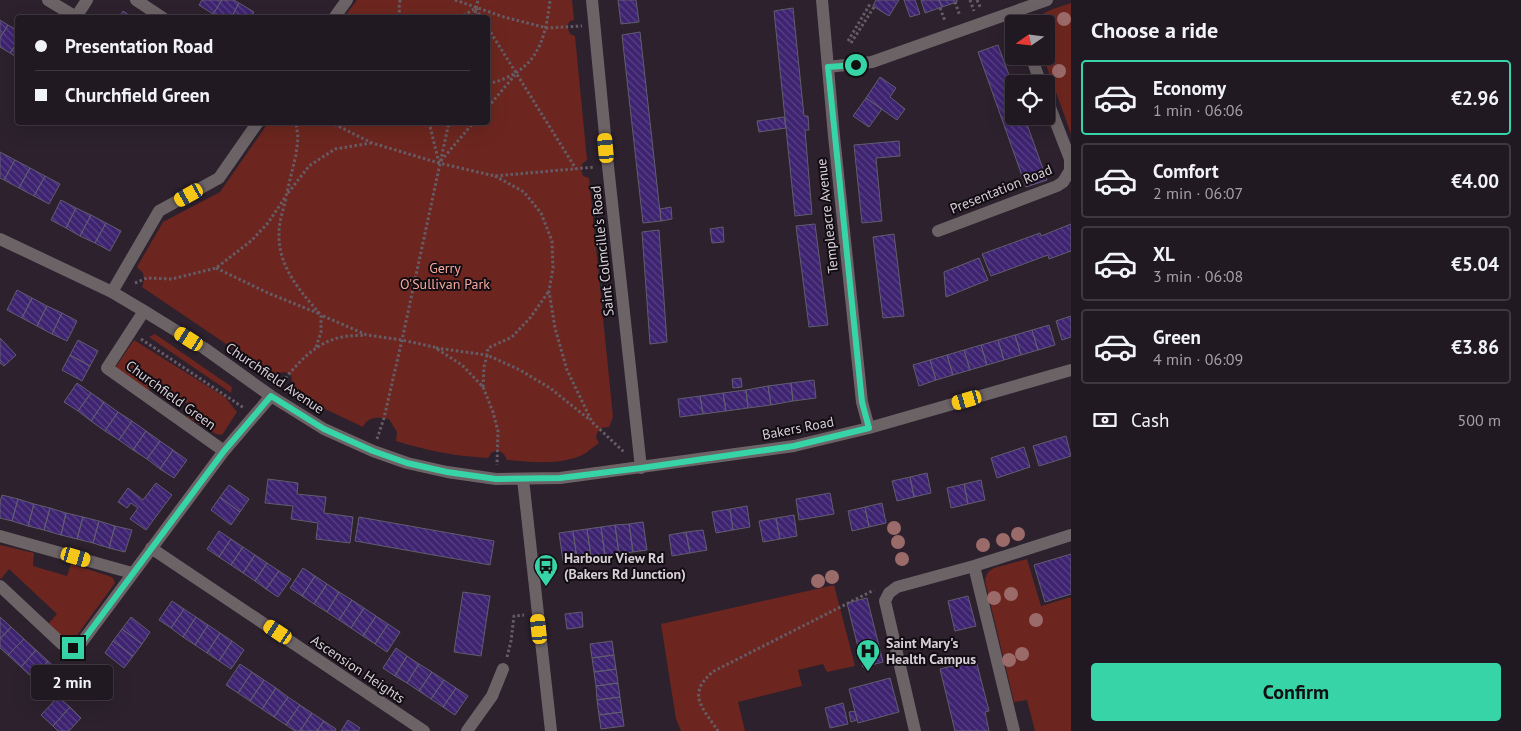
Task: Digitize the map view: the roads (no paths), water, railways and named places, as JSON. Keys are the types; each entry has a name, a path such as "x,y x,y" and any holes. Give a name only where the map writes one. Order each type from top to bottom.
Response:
{"street":[{"path":"48,0 73,15"},
{"path":"77,15 87,0"},
{"path":"136,0 159,15"},
{"path":"336,15 347,0"},
{"name":"Saint Colmcille's Road","path":"592,0 641,468"},
{"name":"Templeacre Avenue","path":"822,0 862,402 869,428"},
{"path":"1022,15 1047,0"},
{"path":"828,67 872,62 1005,22"},
{"name":"Presentation Road","path":"938,231 1057,186 1063,182 1071,169 1070,159 1055,120"},
{"path":"112,292 159,211 219,178 256,125"},
{"name":"Churchfield Avenue","path":"1,242 112,292 144,310 204,348 271,396 324,429 373,451 407,463 447,472 496,479 523,479"},
{"name":"Churchfield Green","path":"144,310 107,368 224,451"},
{"name":"Bakers Road","path":"523,479 560,478 794,446 869,428 1071,370"},
{"path":"0,586 62,644 68,648 79,646 224,451 271,396"},
{"path":"523,479 551,731"},
{"path":"915,731 885,600 889,594 897,587 974,566 1071,535"},
{"path":"0,536 132,573"},
{"name":"Ascension Heights","path":"151,548 424,731"},
{"path":"974,566 1014,731"},
{"path":"467,731 492,696 503,669"}],"place":[{"name":"Harbour View Rd (Bakers Rd Junction)","path":"546,587"},
{"name":"Saint Mary's Health Campus","path":"868,672"}],"park label":[{"name":"Gerry O'Sullivan Park","path":"445,276"}]}
